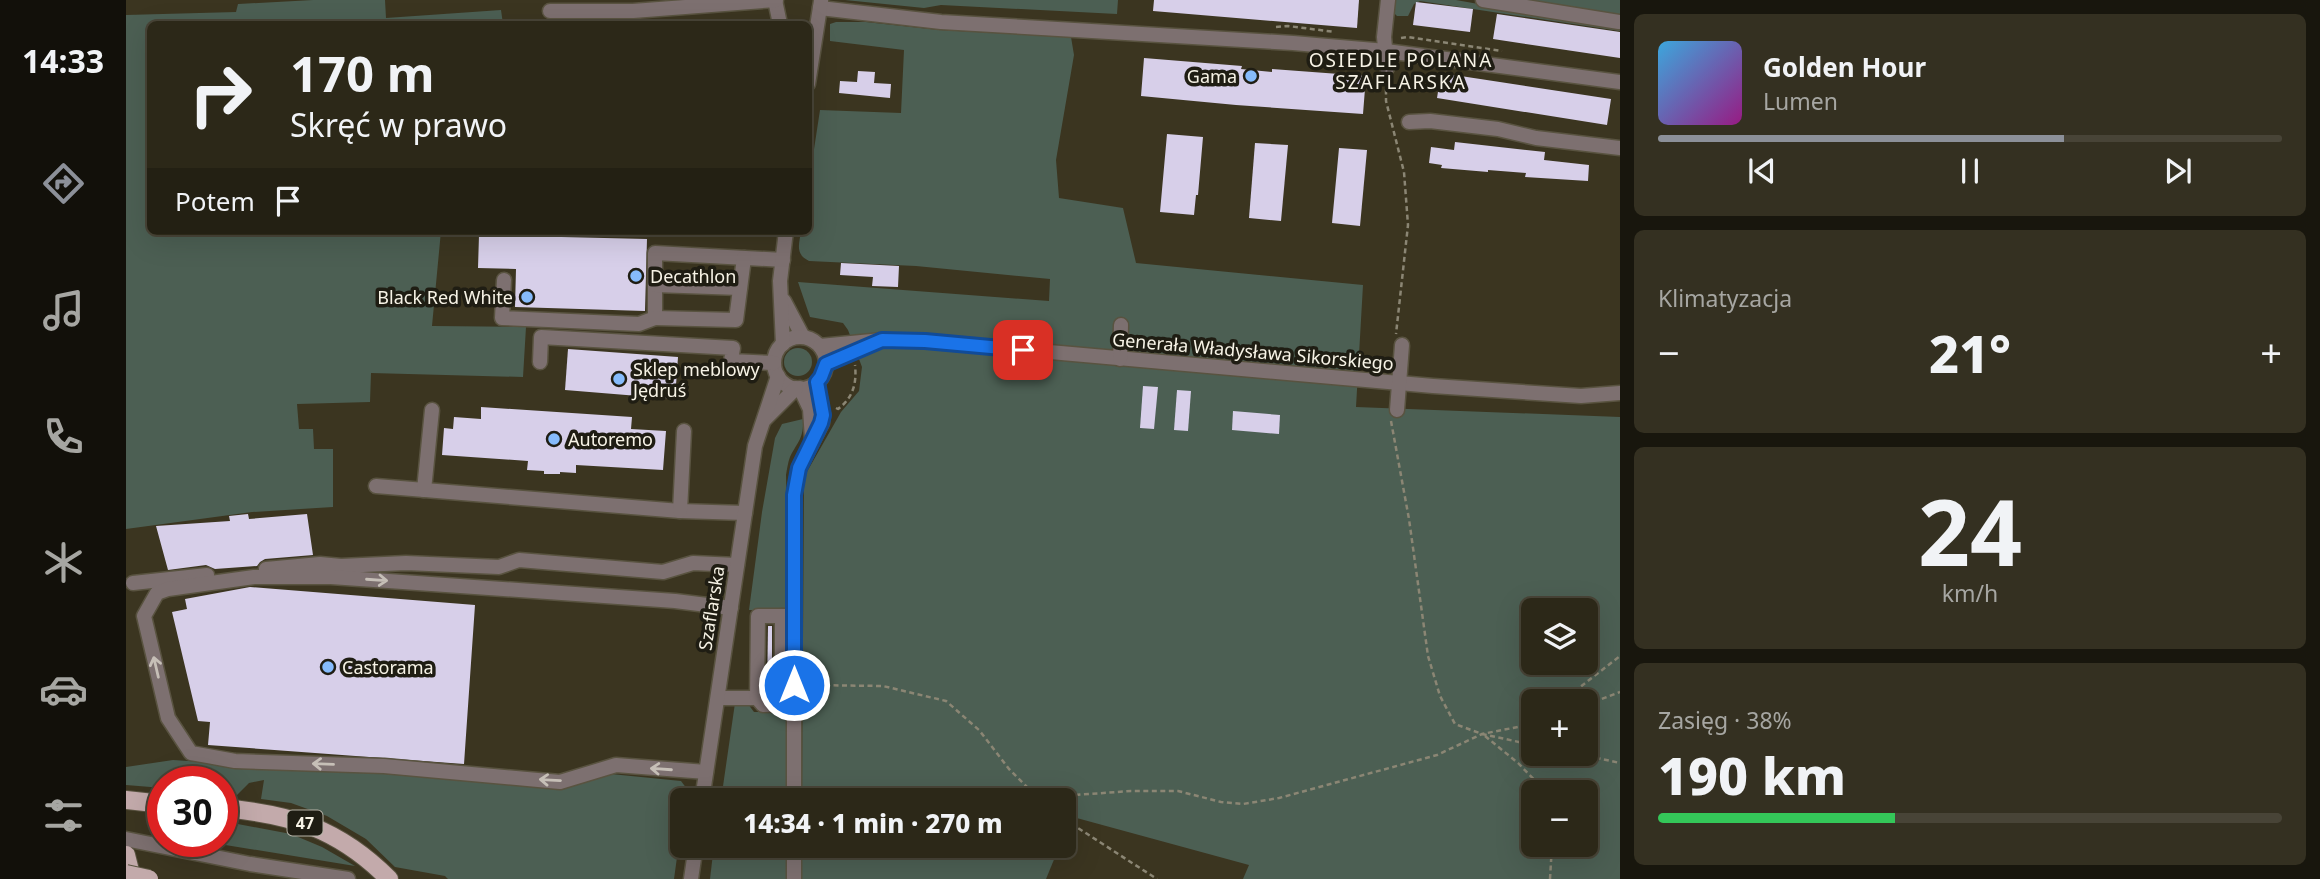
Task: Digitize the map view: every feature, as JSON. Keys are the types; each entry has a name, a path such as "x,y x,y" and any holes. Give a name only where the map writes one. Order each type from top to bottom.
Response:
{"main road":[{"path":"126,800 147,802"},
{"name":"47","path":"238,810 262,812 309,824 358,852 389,879"},
{"path":"126,855 132,879"},
{"path":"126,874 149,879"}],"street":[{"path":"550,11 609,18 776,0 780,21"},
{"path":"1387,68 1384,37 1388,0"},
{"path":"1483,0 1619,22"},
{"path":"812,47 820,4 941,22 1386,51 1620,82"},
{"path":"1409,122 1430,121 1498,128 1536,138 1620,148"},
{"path":"783,344 780,281 786,235"},
{"path":"655,317 655,253 783,260"},
{"path":"504,280 502,318 639,324 655,317 736,320 744,258"},
{"path":"655,285 740,288"},
{"path":"781,296 803,337"},
{"path":"1120,359 1121,325"},
{"path":"540,362 541,337 733,348 732,360 776,369"},
{"path":"761,423 798,388 817,382 821,377 826,364 820,346 803,337 796,337 778,349 776,369 783,382 798,388 810,409 812,444"},
{"name":"Generała Władysława Sikorskiego","path":"826,364 882,340"},
{"name":"Generała Władysława Sikorskiego","path":"820,346 882,340 925,341 1581,397 1620,393"},
{"path":"1393,412 1399,382 1399,340"},
{"name":"Szaflarska","path":"704,788 755,446 776,369"},
{"path":"793,788 785,661 794,495 799,468 827,406 817,382"},
{"path":"424,490 432,410"},
{"path":"680,510 684,431"},
{"path":"376,486 745,513"},
{"path":"133,583 320,564 341,566 405,563 499,567 520,560 663,572 693,563 737,565"},
{"path":"706,772 616,765 560,782 384,766 235,761 191,753 167,718 144,615 157,593 168,589 267,577 331,577 675,601 731,608"},
{"path":"718,698 758,663 785,661"},
{"path":"758,663 785,661"},
{"path":"758,663 785,661"},
{"path":"126,839 250,864 348,879"},
{"path":"691,879 694,858"},
{"path":"794,858 794,879"}],"path":[{"path":"1278,27 1337,32"},
{"path":"1387,68 1386,102 1404,172 1408,225 1399,340"},
{"path":"827,406 838,409 850,397 856,380 854,362"},
{"path":"1393,412 1428,656 1440,696 1455,724 1482,734 1521,742"},
{"path":"1578,689 1620,656"},
{"path":"785,661 946,701 979,730 1009,769 1029,788"},
{"path":"1598,700 1620,692"},
{"path":"1076,795 1178,791 1221,802 1243,804 1279,798 1437,755 1482,734 1521,726"},
{"path":"1482,734 1534,780"},
{"path":"1598,758 1620,763"},
{"path":"1076,827 1157,879"},
{"path":"1550,879 1551,857"}],"green space":[{"path":"385,0 386,18 501,10 503,21 147,21 147,235 441,235 432,326 526,327 523,377 371,373 370,402 297,404 299,429 313,429 314,449 333,449 333,507 252,512 126,529 126,15 236,12 238,4"},
{"path":"845,0 1118,0 1117,14 941,5 924,8"},
{"path":"1395,0 1456,0 1620,31 1420,1 1414,4 1408,16 1397,16 1394,13"},
{"path":"1503,0 1620,0 1620,19"},
{"path":"866,22 939,30 1071,37 1074,55 1056,160 1059,198 1123,208 1136,263 1363,285 1356,407 1620,417 1620,879 1243,879 1249,865 1076,818 1076,788 802,788 804,477 841,412 859,391 862,367 843,323 810,317 798,282 1049,301 1050,279 916,266 809,261 802,255 799,249 800,235 812,235 812,162 820,110 901,113 904,50 830,41 830,24"},
{"path":"798,348 808,352 812,362 808,372 798,376 788,372 784,362 788,352"},
{"path":"803,419 801,436 790,457 786,475 789,610 749,610 775,438 782,424"},
{"path":"735,703 748,704 754,712 788,712 788,788 723,788"},
{"path":"173,760 569,786 611,774 681,781 686,788 670,788 670,858 677,858 674,879 448,879 445,876 395,867 366,839 327,816 291,803 261,799 264,780 249,783 238,794 238,766 147,766 147,787 126,785 126,767"},
{"path":"238,824 291,834 322,847 355,866 238,847"},
{"path":"712,858 788,858 788,879 710,879"},
{"path":"802,858 1055,858 1046,879 802,879"}],"building":[{"path":"1154,0 1359,0 1357,28 1153,11"},
{"path":"1416,2 1473,9 1470,32 1413,25"},
{"path":"1497,14 1620,32 1620,58 1493,39"},
{"path":"1144,58 1242,66 1241,69 1272,72 1272,69 1366,76 1363,114 1141,96"},
{"path":"858,71 875,72 874,83 891,84 890,98 839,93 840,81 857,82"},
{"path":"1441,73 1611,99 1607,125 1437,98"},
{"path":"1167,134 1203,137 1194,215 1160,212"},
{"path":"1455,142 1545,152 1544,160 1589,165 1588,181 1525,177 1526,173 1441,168 1442,165 1429,163 1431,147 1454,150"},
{"path":"1255,143 1288,145 1281,221 1249,218"},
{"path":"1339,148 1367,150 1360,226 1332,223"},
{"path":"479,235 647,239 645,311 515,307 516,269 478,268"},
{"path":"841,263 899,266 898,287 872,286 873,277 840,275"},
{"name":"Sklep meblowy Jędruś","path":"568,349 678,357 675,399 565,390"},
{"path":"1143,386 1158,387 1154,429 1140,428"},
{"path":"1177,390 1191,391 1188,431 1174,430"},
{"name":"Autoremo","path":"481,407 632,417 631,429 666,431 663,470 576,465 576,473 544,474 544,471 527,470 528,461 442,455 444,428 453,429 454,417 481,419"},
{"path":"1233,411 1280,415 1279,434 1232,430"},
{"path":"248,514 249,519 307,514 313,555 265,559 257,566 215,569 206,565 168,570 156,526 230,521 229,516"},
{"name":"Castorama","path":"250,587 475,605 464,764 208,745 210,722 198,721 172,612 187,609 185,599"},
{"path":"768,626 772,626 772,695 767,695"}],"place":[{"name":"Gama","path":"1251,76"},
{"name":"Decathlon","path":"636,276"},
{"name":"Black Red White","path":"527,297"},
{"name":"Sklep meblowy Jędruś","path":"619,379"},
{"name":"Autoremo","path":"554,439"},
{"name":"Castorama","path":"328,667"}],"district":[{"name":"OSIEDLE POLANA SZAFLARSKA","path":"1401,71"}],"route":[{"path":"794,685 795,483 802,460 821,423 823,415 817,382 826,364 882,340 1023,350"}]}
